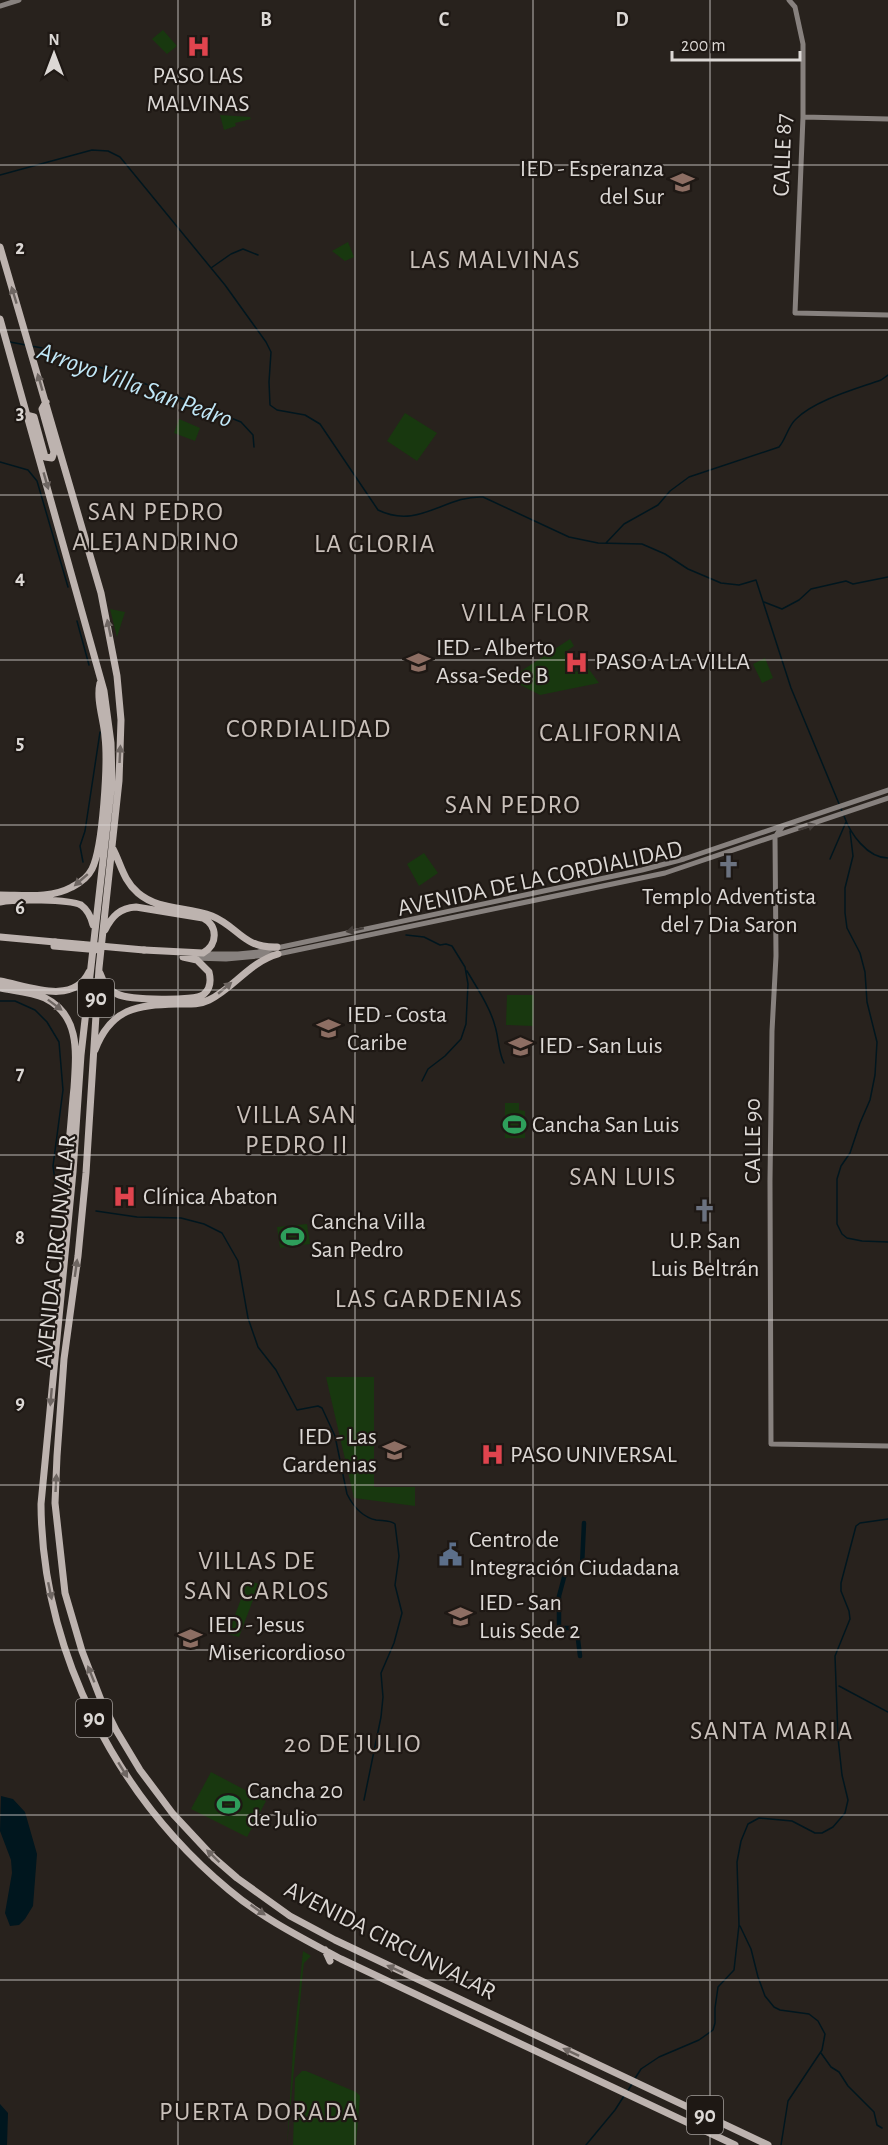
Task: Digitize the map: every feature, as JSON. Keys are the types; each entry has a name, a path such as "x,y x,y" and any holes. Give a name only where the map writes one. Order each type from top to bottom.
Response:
{"highway":[{"name":"AVENIDA CIRCUNVALAR","path":"0,247 46,402 80,528 101,593 117,676 121,741 112,848 98,937"},
{"name":"AVENIDA CIRCUNVALAR","path":"0,319 101,681 107,704 111,743 112,781 98,937 81,1054 73,1172 41,1502 44,1555 58,1627 81,1691 124,1773 162,1823 229,1890 283,1927 325,1950 735,2145"},
{"path":"27,415 34,417 45,457 52,458 54,452 42,409 46,402"},
{"path":"0,895 53,894 79,884 93,866 100,830 106,756 98,691 101,681"},
{"path":"104,853 100,830 109,810"},
{"path":"112,848 127,880 148,900 209,915 222,921 252,944 278,951"},
{"path":"0,902 74,903 83,907 90,914 98,937"},
{"path":"98,937 117,912 129,908 199,917 208,921 214,930 214,942 210,949 199,954"},
{"name":"90","path":"2,940 192,958"},
{"path":"92,1058 103,1033 125,1012 149,1005 197,1004 206,1001 256,963 278,951"},
{"name":"90","path":"144,952 199,954"},
{"path":"0,981 54,992 66,992 83,982 95,966 107,986 120,996 193,998 205,993 210,980 206,968 192,958"},
{"name":"AVENIDA CIRCUNVALAR","path":"95,966 86,1173 78,1256 64,1359 55,1503 65,1593 73,1624 101,1700 116,1730 140,1770 172,1814 214,1858 237,1878 290,1916 335,1940 768,2145"},
{"path":"0,988 47,999 63,1011 72,1028 76,1059 69,1143 73,1172"},
{"path":"162,1823 172,1814"},
{"path":"325,1950 330,1961"}],"main road":[{"path":"0,6 19,0"},
{"name":"CALLE 87","path":"789,0 795,7 803,44 803,117 795,314 888,315"},
{"path":"803,117 888,119"},
{"name":"AVENIDA DE LA CORDIALIDAD","path":"199,954 278,951 642,870 782,827 888,790"},
{"name":"AVENIDA DE LA CORDIALIDAD","path":"192,958 226,959 278,951 665,873 888,798"},
{"path":"776,837 782,827"},
{"name":"CALLE 90","path":"776,837 776,956 772,1031 770,1181 771,1444 888,1446"}],"green space":[{"path":"163,30 177,46 167,54 152,39"},
{"path":"220,115 250,117 251,119 235,123 236,126 224,130"},
{"path":"348,242 354,257 345,261 332,251"},
{"path":"405,413 437,433 417,461 387,441"},
{"path":"179,419 200,428 195,441 174,433"},
{"path":"110,609 125,612 117,637"},
{"path":"570,639 574,646 564,653 576,672 580,670 582,672 588,668 599,683 540,695 509,679"},
{"path":"765,658 773,678 762,683 753,664"},
{"path":"424,853 438,873 419,886 407,864"},
{"path":"507,995 534,995 533,1026 506,1025"},
{"name":"Cancha San Luis","path":"505,1103 519,1103 519,1110 525,1111 525,1138 505,1138"},
{"name":"Cancha Villa San Pedro","path":"307,1224 310,1244 280,1248 277,1227"},
{"path":"326,1377 374,1377 374,1487 415,1487 415,1506 354,1498"},
{"path":"248,1580 259,1584 239,1637 228,1634"},
{"name":"Cancha 20 de Julio","path":"211,1772 266,1801 247,1837 191,1809"},
{"path":"303,1951 311,1956 304,1963 287,2145 293,2050"},
{"path":"302,2071 356,2092 360,2096 356,2145 293,2145 295,2078"}],"water":[{"path":"1,1796 13,1799 25,1812 37,1854 33,1906 19,1925 10,1926 5,1913 12,1873 11,1860 0,1831"},
{"path":"0,2104 8,2113 7,2145 0,2145"}],"waterway":[{"path":"0,175 92,150 108,151 120,157 225,285 266,342 271,352 270,405 277,410 305,415 320,424 378,510 406,516 419,514 456,501 483,497 569,537 598,543 642,544 665,554 688,569 721,583 739,585 756,580 791,688 842,811"},
{"path":"211,268 231,254 243,249 258,255"},
{"name":"Arroyo Villa San Pedro","path":"10,342 26,345"},
{"name":"Arroyo Villa San Pedro","path":"31,346 48,349 128,377 241,422 253,435 254,447"},
{"path":"606,543 624,524 658,505 670,491 689,477 779,447 793,422 804,412 888,375"},
{"path":"0,462 28,470 37,481 68,587"},
{"path":"764,602 782,609 799,600 811,589 846,581 853,584 888,577"},
{"path":"77,621 89,665"},
{"path":"83,862 80,846 85,831 100,732"},
{"path":"844,816 850,830 866,849 880,857 888,858"},
{"path":"830,859 846,822"},
{"path":"850,831 853,856 845,888 845,913 847,928 860,953 865,972 867,1002 877,1042 875,1075 870,1100 850,1153 841,1166 837,1179 837,1224 847,1238 888,1242"},
{"path":"406,935 424,937 440,945 452,946 465,967 468,984 466,1024 461,1039 445,1056 428,1069 422,1081"},
{"path":"467,971 490,1012 504,1063"},
{"path":"0,1001 15,1001 35,1010 47,1022 59,1042 63,1090 53,1166 56,1188"},
{"path":"96,1211 137,1217 181,1218 204,1224 222,1233 238,1261 248,1318 258,1347 276,1370 297,1410 318,1406 322,1408 335,1436 347,1494 355,1507 371,1519 395,1524 399,1556 395,1585 402,1613 394,1643 381,1673 383,1697 381,1717 364,1800"},
{"path":"634,2080 641,2069 659,2057 699,2040 713,2030 718,1987 734,1970 739,1925 737,1862 741,1841 748,1824 759,1818 792,1821 815,1833 822,1833 833,1827 845,1813 848,1800 842,1775 838,1738 835,1656 850,1619 841,1591 841,1583 856,1526 860,1523 888,1519"},
{"path":"582,1566 584,1523"},
{"path":"566,1570 559,1596 559,1628 571,1628 577,1631 580,1656"},
{"path":"839,1686 888,1712"},
{"path":"740,1926 751,1949 765,1996 774,2007 780,2010 809,2014 818,2021 825,2034 822,2050 788,2101 781,2145"},
{"path":"821,2053 831,2067 839,2072 848,2086 874,2112 877,2125 882,2128"},
{"path":"627,2092 632,2084"},
{"path":"586,2145 624,2096"}],"place":[{"name":"PASO LAS MALVINAS","path":"198,46"},
{"name":"IED - Esperanza del Sur","path":"682,183"},
{"name":"IED - Alberto Assa-Sede B","path":"418,662"},
{"name":"PASO A LA VILLA","path":"577,662"},
{"name":"Templo Adventista del 7 Dia Saron","path":"729,867"},
{"name":"IED - Costa Caribe","path":"329,1029"},
{"name":"IED - San Luis","path":"521,1046"},
{"name":"Cancha San Luis","path":"514,1125"},
{"name":"Clínica Abaton","path":"125,1197"},
{"name":"U.P. San Luis Beltrán","path":"705,1211"},
{"name":"Cancha Villa San Pedro","path":"293,1236"},
{"name":"IED - Las Gardenias","path":"395,1451"},
{"name":"PASO UNIVERSAL","path":"492,1455"},
{"name":"Centro de Integración Ciudadana","path":"451,1554"},
{"name":"IED - San Luis Sede 2","path":"461,1617"},
{"name":"IED - Jesus Misericordioso","path":"190,1639"},
{"name":"Cancha 20 de Julio","path":"229,1805"}],"district":[{"name":"LAS MALVINAS","path":"495,260"},
{"name":"SAN PEDRO ALEJANDRINO","path":"156,527"},
{"name":"LA GLORIA","path":"375,544"},
{"name":"VILLA FLOR","path":"526,613"},
{"name":"CORDIALIDAD","path":"309,729"},
{"name":"CALIFORNIA","path":"611,733"},
{"name":"SAN PEDRO","path":"513,805"},
{"name":"VILLA SAN PEDRO II","path":"297,1130"},
{"name":"SAN LUIS","path":"623,1177"},
{"name":"LAS GARDENIAS","path":"429,1299"},
{"name":"VILLAS DE SAN CARLOS","path":"257,1576"},
{"name":"SANTA MARIA","path":"772,1731"},
{"name":"20 DE JULIO","path":"353,1744"},
{"name":"PUERTA DORADA","path":"259,2112"}]}
